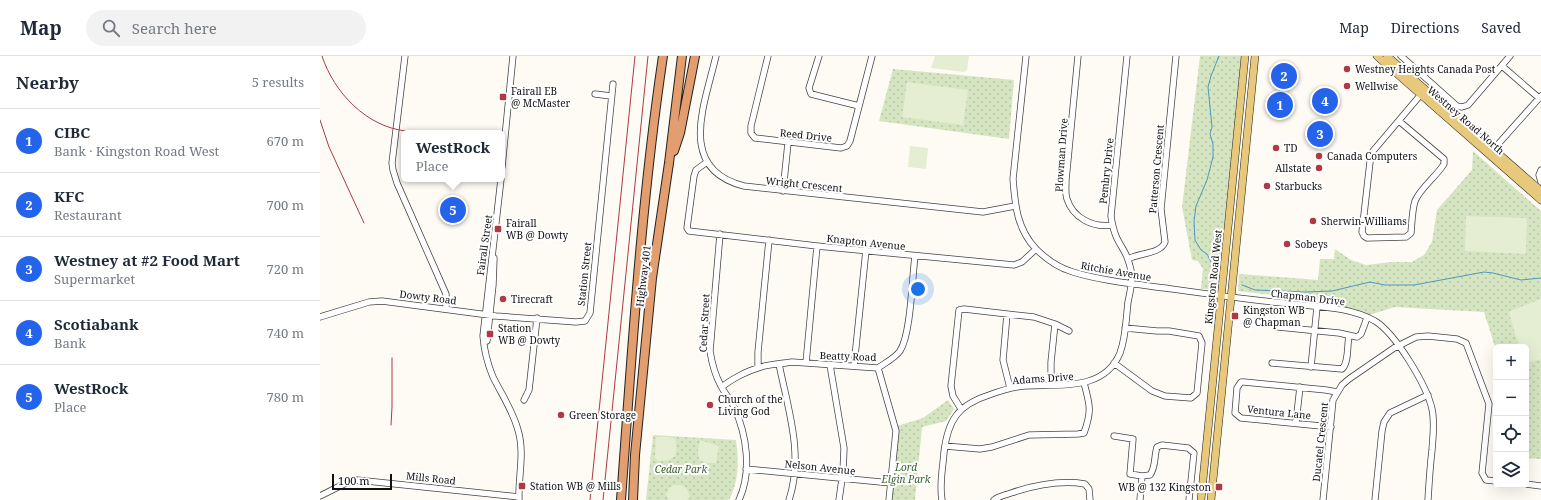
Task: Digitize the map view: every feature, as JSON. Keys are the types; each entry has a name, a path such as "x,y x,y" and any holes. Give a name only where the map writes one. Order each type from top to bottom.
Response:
{"highway":[{"name":"Highway 401","path":"621,500 635,300 649,166 663,56"},
{"name":"Highway 401","path":"633,500 635,455 652,278 669,163 682,56"},
{"path":"669,163 680,133 695,56"}],"main road":[{"name":"Kingston Road West","path":"1201,500 1245,56"},
{"name":"Kingston Road West","path":"1211,500 1255,56"},
{"name":"Westney Road North","path":"1377,56 1397,69 1492,152 1541,191"},
{"name":"Westney Road North","path":"1387,56 1397,69"},
{"name":"Westney Road North","path":"1492,152 1541,200"}],"street":[{"path":"404,56 392,170 446,294 446,308"},
{"path":"505,137 513,56"},
{"name":"Wright Crescent","path":"716,56 700,130 701,146 707,162 722,178 731,183 783,191 983,212 1015,206"},
{"name":"Reed Drive","path":"768,56 752,126 751,133 754,138 841,148 847,146 850,141 872,56"},
{"path":"819,56 809,88 811,94 860,106"},
{"name":"Ritchie Avenue","path":"1026,56 1013,179 1017,214 1023,230 1036,249 1049,260 1071,272 1131,284 1231,298"},
{"name":"Plowman Drive","path":"1078,56 1066,180 1067,200 1075,214 1089,222 1098,225 1112,225"},
{"name":"Pembry Drive","path":"1127,56 1111,216 1112,225 1116,236 1128,258 1132,274 1131,284"},
{"name":"Patterson Crescent","path":"1128,258 1158,250 1164,246 1165,242 1161,209 1176,56"},
{"path":"1401,56 1457,106 1462,107 1468,105 1510,56"},
{"path":"1492,152 1540,97 1502,66"},
{"name":"Station Street","path":"536,318 576,322 585,321 590,313 613,84"},
{"path":"1400,121 1444,159 1444,164 1420,192 1415,201 1411,232 1406,237 1367,238 1362,232 1370,162 1373,151 1400,121 1423,92"},
{"path":"595,94 611,96"},
{"path":"783,191 788,143"},
{"name":"Knapton Avenue","path":"707,162 696,170 694,176 687,228 689,231 915,256 1014,264 1022,262 1036,249"},
{"path":"1541,170 1539,176 1541,182"},
{"name":"Fairall Street","path":"487,314 490,265 494,248 501,182"},
{"name":"Cedar Street","path":"720,234 710,352 714,370 722,387 734,406 746,446 744,485 739,500"},
{"path":"758,368 757,358 769,240"},
{"path":"806,363 817,246"},
{"path":"854,366 866,250"},
{"name":"Beatty Road","path":"722,387 726,383 758,368 792,362 878,368 900,351 906,337 915,256"},
{"name":"Adams Drive","path":"942,500 940,490 947,435 952,422 961,409 974,400 1010,388 1051,385 1073,386 1102,375 1114,363 1119,353 1125,328 1131,284"},
{"name":"Chapman Drive","path":"1231,298 1344,310 1357,313 1374,321 1387,330 1399,346 1428,395 1432,409 1434,424 1428,500"},
{"name":"Dowty Road","path":"320,317 375,301 536,318"},
{"path":"1311,367 1317,307"},
{"path":"961,409 953,396 951,386 959,310 964,309 1034,317 1055,324 1069,331"},
{"path":"487,314 483,336 486,354 492,376 513,413 519,432 521,456 519,498"},
{"path":"1007,314 1003,360 1010,388"},
{"path":"524,400 529,390 536,318"},
{"path":"1278,327 1315,330 1354,338 1359,336 1367,318"},
{"path":"1051,385 1051,362 1055,324"},
{"path":"1114,363 1152,391 1166,396 1191,398 1197,393 1202,343 1199,336 1169,331 1125,328"},
{"path":"1272,363 1342,369 1346,364 1349,336"},
{"name":"Ducatel Crescent","path":"1323,500 1333,400 1337,392 1349,379 1399,346 1416,337 1428,336 1457,339 1466,343 1489,404 1482,473 1486,480 1493,481"},
{"path":"779,364 796,443 795,473 789,500"},
{"path":"830,365 844,448 839,500"},
{"path":"878,368 896,431 889,500"},
{"name":"Ventura Lane","path":"1331,427 1239,416 1235,413 1237,388 1241,382 1244,382 1337,392"},
{"path":"945,446 980,449 992,447 1028,435 1084,433 1089,420 1090,408 1084,383"},
{"path":"1296,422 1300,387"},
{"path":"1375,500 1384,422 1390,413 1428,395"},
{"path":"1114,436 1133,438 1130,474 1142,476 1150,475 1154,470 1155,453 1157,447 1162,445 1188,448 1194,452 1189,498"},
{"name":"Nelson Avenue","path":"746,469 891,484"},
{"path":"1140,500 1142,476"},
{"name":"Mills Road","path":"320,496 348,482 357,480 519,498"},
{"path":"994,500 1032,486 1044,484 1080,483 1086,484 1089,489 1090,500"},
{"path":"1529,484 1541,486"}],"green space":[{"path":"935,56 969,56 967,70 964,72 931,68"},
{"path":"1200,56 1242,56 1218,283 1217,286 1209,289 1201,289 1203,269 1198,261 1192,260 1182,207"},
{"path":"893,69 1014,80 1009,139 879,121"},
{"path":"907,82 968,90 963,125 902,117"},
{"path":"910,146 928,148 926,169 908,167"},
{"path":"1473,151 1541,211 1541,459 1529,458 1529,344 1494,344 1484,312 1395,307 1369,315 1358,310 1315,300 1238,291 1239,274 1318,280 1320,259 1334,259 1335,249 1351,260 1366,265 1391,262 1412,262 1424,255 1432,242 1437,210 1472,170"},
{"path":"1466,216 1527,218 1526,254 1465,251"},
{"path":"1541,299 1541,359 1529,363 1529,344 1518,344 1509,313 1510,311"},
{"name":"Lord Elgin Park","path":"948,400 954,409 946,421 922,427 915,500 892,500 898,441 897,426 923,418"},
{"name":"Cedar Park","path":"653,435 736,440 738,456 737,471 735,486 729,500 646,500"},
{"path":"656,437 670,437 675,439 676,453 671,459 658,461 655,458"},
{"path":"700,440 719,446 716,463 706,463 699,460 698,450"},
{"path":"682,485 687,489 690,497 687,500 669,500 666,495 670,487"}],"waterway":[{"path":"1211,262 1207,254 1201,250 1195,240 1194,221 1196,206 1207,180 1213,157 1213,144 1210,134 1212,127 1208,87 1219,56"},
{"path":"1242,285 1255,290 1306,292 1332,291 1370,282 1385,285 1414,285 1484,272 1521,280 1541,278"}],"railway":[{"path":"322,56 327,70 335,83 354,106 378,123 401,130"},
{"path":"590,500 635,56"},
{"path":"603,500 648,56"},
{"path":"320,120 329,147 364,223"},
{"path":"391,425 392,358"}],"place":[{"name":"Westney Heights Canada Post","path":"1347,69"},
{"name":"KFC","path":"1284,76"},
{"name":"Wellwise","path":"1347,86"},
{"name":"Fairall EB @ McMaster","path":"503,97"},
{"name":"Scotiabank","path":"1325,101"},
{"name":"CIBC","path":"1280,105"},
{"name":"Westney at #2 Food Mart","path":"1320,134"},
{"name":"TD","path":"1276,148"},
{"name":"Canada Computers","path":"1319,156"},
{"name":"Allstate","path":"1319,168"},
{"name":"Starbucks","path":"1267,186"},
{"name":"WestRock","path":"453,210"},
{"name":"Sherwin-Williams","path":"1313,221"},
{"name":"Fairall WB @ Dowty","path":"498,229"},
{"name":"Sobeys","path":"1287,244"},
{"name":"Tirecraft","path":"503,299"},
{"name":"Kingston WB @ Chapman","path":"1235,316"},
{"name":"Station WB @ Dowty","path":"490,334"},
{"name":"Church of the Living God","path":"710,405"},
{"name":"Green Storage","path":"561,415"},
{"name":"Station WB @ Mills","path":"522,486"},
{"name":"WB @ 132 Kingston","path":"1219,487"}]}
